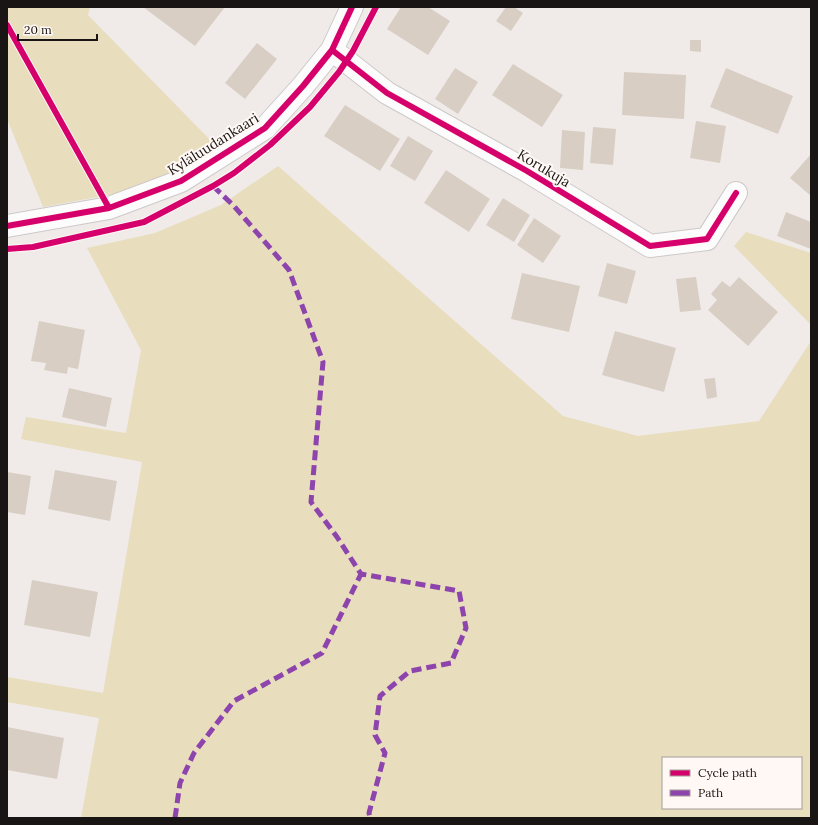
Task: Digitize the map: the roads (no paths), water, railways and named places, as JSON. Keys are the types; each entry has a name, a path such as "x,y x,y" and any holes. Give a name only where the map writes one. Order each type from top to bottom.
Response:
{"street":[{"name":"Kyläluudankaari","path":"7,226 109,208 181,181 265,128 303,86 332,50 352,7"},
{"name":"Korukuja","path":"332,50 387,93 527,171 650,246 707,239 736,193"}]}
